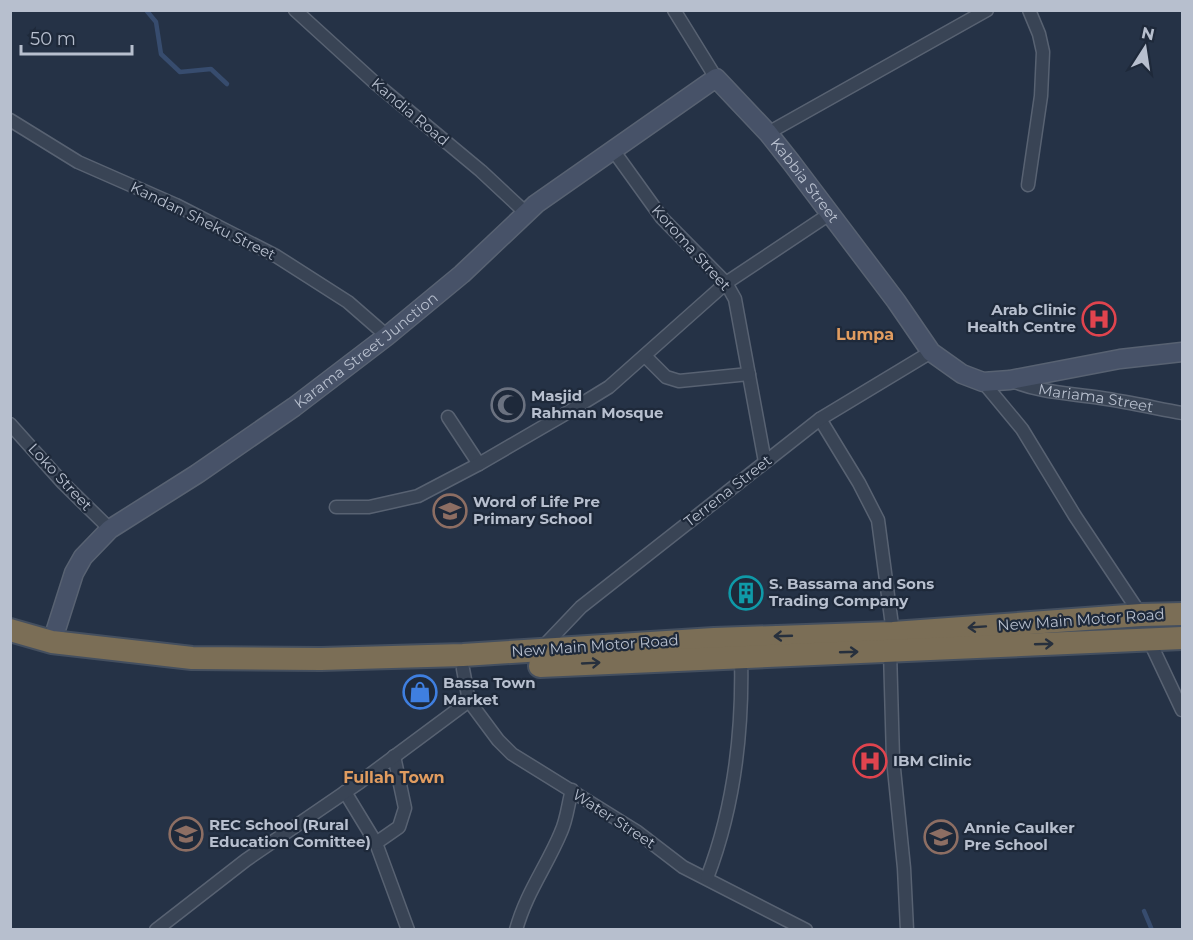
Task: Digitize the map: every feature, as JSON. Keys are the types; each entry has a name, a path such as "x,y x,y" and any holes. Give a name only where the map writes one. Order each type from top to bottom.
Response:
{"highway":[{"name":"New Main Motor Road","path":"10,644 48,657 192,670 463,669 741,656 1141,615 1182,614"},
{"name":"New Main Motor Road","path":"10,630 52,642 192,658 321,659 540,650 714,639 891,642 1182,638"}],"street":[{"name":"Kandia Road","path":"295,10 374,82 481,171 526,213"},
{"name":"Kabbia Street","path":"674,10 716,78 768,133 831,213 931,352"},
{"path":"768,133 987,10"},
{"path":"1028,185 1041,96 1043,52 1039,34 1029,10"},
{"name":"Karama Street Junction","path":"52,642 74,573 83,557 110,530 197,474 387,336 462,274 526,213 716,78"},
{"name":"Kandan Sheku Street","path":"10,120 78,162 176,205 276,256 348,302 387,336"},
{"name":"Koroma Street","path":"613,150 662,218 726,283 735,299 765,462"},
{"path":"336,507 369,507 418,496 479,464 609,387 726,283 831,213"},
{"path":"931,352 962,374 983,382 1010,380 1120,359 1182,352"},
{"name":"Terrena Street","path":"540,650 581,607 820,419 931,352"},
{"path":"645,356 666,377 679,381 749,374"},
{"name":"Mariama Street","path":"1010,380 1044,391 1100,398 1182,413"},
{"path":"983,382 1022,429 1075,516 1141,615"},
{"path":"448,417 479,464"},
{"path":"820,419 859,483 878,520 891,642 893,759 904,868 907,930"},
{"name":"Loko Street","path":"10,424 63,483 110,530"},
{"path":"1149,640 1182,710"},
{"path":"707,878 719,848 734,781 741,656"},
{"name":"Water Street","path":"463,669 469,701 498,740 529,767 572,790 636,831 683,867 806,930"},
{"path":"156,930 246,860 345,792 469,701"},
{"path":"376,843 399,827 403,819 405,808 394,756"},
{"path":"516,930 521,911 562,831 572,790"},
{"path":"345,792 376,843 408,930"}],"waterway":[{"path":"146,10 156,22 161,54 180,72 211,69 227,84"},
{"path":"1144,911 1152,930"}],"place":[{"name":"Arab Clinic Health Centre","path":"1099,319"},
{"name":"Masjid Rahman Mosque","path":"508,405"},
{"name":"Word of Life Pre Primary School","path":"450,511"},
{"name":"S. Bassama and Sons Trading Company","path":"746,593"},
{"name":"Bassa Town Market","path":"420,692"},
{"name":"IBM Clinic","path":"870,761"},
{"name":"REC School (Rural Education Comittee)","path":"186,834"},
{"name":"Annie Caulker Pre School","path":"941,837"}],"district":[{"name":"Lumpa","path":"865,334"},
{"name":"Fullah Town","path":"394,777"}]}
